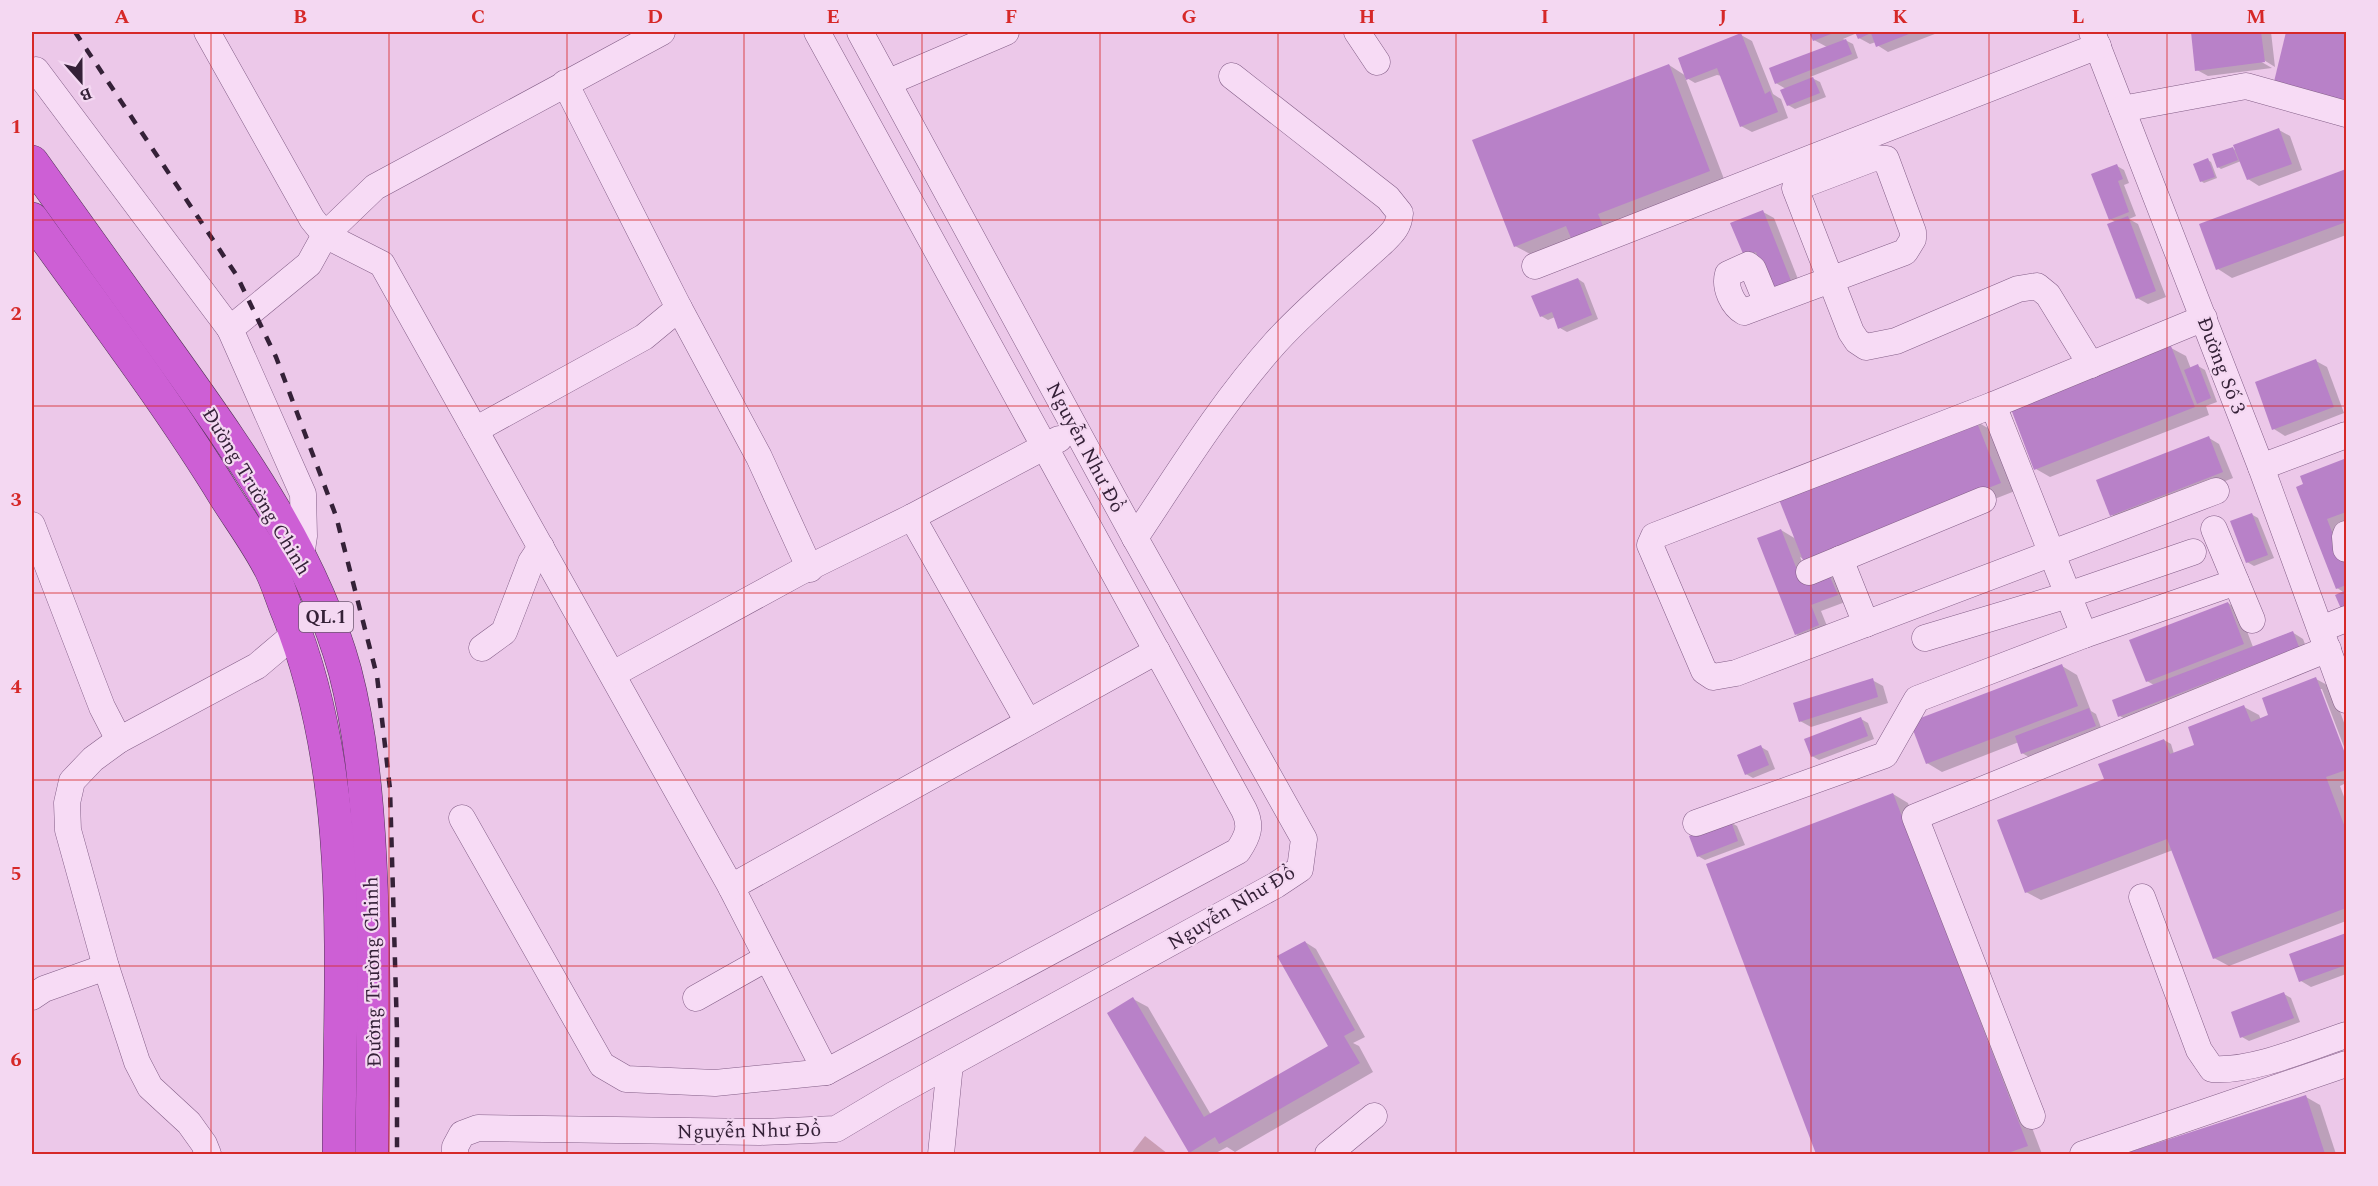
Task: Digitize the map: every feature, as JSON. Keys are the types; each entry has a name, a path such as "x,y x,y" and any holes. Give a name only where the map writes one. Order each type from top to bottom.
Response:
{"highway":[{"name":"Đường Trường Chinh","path":"32,162 215,417 251,472 301,557 326,616 345,671 358,734 367,804 373,920 372,1155"},
{"name":"Đường Trường Chinh","path":"32,219 192,442 271,570 309,667 331,780 340,861 339,1155"}],"street":[{"path":"207,32 312,219 325,236 382,264 731,887 826,1072"},
{"path":"230,329 309,264 325,236 375,187 662,32"},
{"path":"462,818 602,1065 626,1079 715,1083 826,1072 1238,851 1248,836 1249,821 816,32"},
{"name":"Nguyễn Như Đổ","path":"455,1155 455,1147 462,1134 478,1128 760,1132 836,1129 893,1095 1276,885 1300,869 1304,839 1135,538 860,32"},
{"path":"889,82 1006,32"},
{"path":"1357,32 1377,62"},
{"path":"1535,266 2095,39"},
{"name":"Đường Số 3","path":"2095,39 2261,467 2346,699"},
{"path":"36,70 230,329 303,494 304,536 301,557 271,570"},
{"path":"1135,538 1187,459 1251,372 1301,316 1383,242 1400,222 1400,213 1388,198 1232,76"},
{"path":"566,83 680,308 759,457 810,569"},
{"path":"2122,109 2246,86 2346,114"},
{"path":"1767,303 1830,278 1905,252 1911,245 1913,232 1886,159 1874,158 1795,188 1830,278 1851,332 1857,341 1866,348 1896,342 2018,289 2037,286 2048,295 2091,365"},
{"path":"475,430 644,337 680,308"},
{"path":"2204,318 1993,405 1653,536 1650,545 1704,671 1713,677 1736,673 2216,491"},
{"path":"1993,405 2084,635"},
{"path":"613,674 1077,429"},
{"path":"2261,467 2346,435"},
{"path":"1809,572 1983,500"},
{"path":"912,517 1028,722"},
{"path":"32,525 102,707 119,740"},
{"path":"2214,529 2252,620"},
{"path":"2346,534 2346,549"},
{"path":"482,648 504,632 531,562 542,547"},
{"path":"1925,638 2068,595 2193,552"},
{"path":"1840,559 1866,624"},
{"path":"1696,823 1885,755 1917,699 2084,635 2236,582"},
{"path":"2032,1116 1915,817 2324,639 2346,619"},
{"path":"208,1155 204,1144 189,1123 150,1087 137,1062 106,967 68,830 67,803 72,781 93,759 119,740 257,666 296,633"},
{"path":"731,887 1156,651"},
{"path":"2142,897 2199,1050 2212,1069 2230,1071 2346,1035"},
{"path":"696,998 767,958"},
{"path":"32,997 44,989 106,967"},
{"path":"2083,1155 2346,1064"},
{"path":"941,1155 950,1065"},
{"path":"1328,1155 1374,1116"}],"shaded area":[{"path":"1145,1136 1168,1154 1131,1154"}],"building":[{"path":"1809,32 1836,32 1813,41"},
{"path":"1855,32 1914,32 1876,47 1871,33 1858,39"},
{"path":"2191,32 2261,32 2265,62 2195,71"},
{"path":"2286,32 2346,32 2346,108 2272,90"},
{"path":"1741,33 1765,94 1770,91 1778,112 1740,127 1717,68 1686,80 1678,58"},
{"path":"1846,39 1852,54 1775,84 1769,68"},
{"path":"1669,64 1710,171 1598,214 1603,226 1571,238 1566,226 1514,247 1472,140"},
{"path":"1813,77 1820,93 1787,106 1780,90"},
{"path":"2279,128 2292,164 2247,180 2233,145"},
{"path":"2233,147 2238,160 2217,168 2212,154"},
{"path":"2208,158 2215,177 2200,182 2193,164"},
{"path":"2117,164 2123,179 2118,181 2129,212 2109,220 2091,174"},
{"path":"2346,169 2346,222 2216,270 2199,224"},
{"path":"1763,210 1793,286 1772,294 1756,252 1744,256 1730,223"},
{"path":"2128,216 2156,291 2136,299 2107,224"},
{"path":"1578,278 1592,315 1558,329 1552,312 1540,317 1531,296"},
{"path":"2171,346 2195,407 2034,470 2011,409"},
{"path":"2316,359 2334,407 2272,430 2255,382"},
{"path":"2198,364 2211,398 2197,404 2184,370"},
{"path":"1976,420 2001,483 1803,560 1778,497"},
{"path":"2209,436 2223,472 2110,516 2096,480"},
{"path":"2344,459 2346,512 2327,519 2346,568 2346,585 2336,589 2296,487 2303,484 2300,476"},
{"path":"2252,513 2268,555 2246,563 2230,521"},
{"path":"1781,529 1801,580 1827,570 1838,595 1811,605 1819,625 1795,635 1757,538"},
{"path":"2346,590 2346,609 2342,611 2335,595"},
{"path":"2228,602 2244,644 2146,682 2129,640"},
{"path":"2293,631 2299,647 2118,717 2112,700"},
{"path":"2062,664 2078,706 1926,764 1910,722"},
{"path":"2316,677 2346,756 2346,770 2326,777 2346,830 2346,908 2213,959 2167,839 2025,893 1997,820 2104,779 2098,764 2164,739 2170,754 2194,745 2188,727 2244,705 2251,722 2268,715 2262,698"},
{"path":"1873,678 1878,697 1799,722 1793,703"},
{"path":"2089,708 2096,726 2021,754 2015,736"},
{"path":"1861,717 1868,736 1811,757 1804,739"},
{"path":"1761,745 1769,765 1745,775 1737,755"},
{"path":"1893,793 2028,1146 2005,1154 1816,1154 1706,864"},
{"path":"1731,821 1738,841 1697,857 1689,836"},
{"path":"2346,933 2346,965 2299,982 2289,954"},
{"path":"1305,941 1355,1030 1344,1036 1360,1063 1219,1144 1215,1137 1189,1153 1107,1013 1133,997 1204,1117 1328,1046 1277,956"},
{"path":"2284,992 2294,1018 2240,1038 2231,1012"},
{"path":"2306,1095 2325,1154 2123,1154"}],"railway":[{"path":"75,32 237,276 276,357 336,516 377,676 390,789 397,1031 397,1154"}]}
